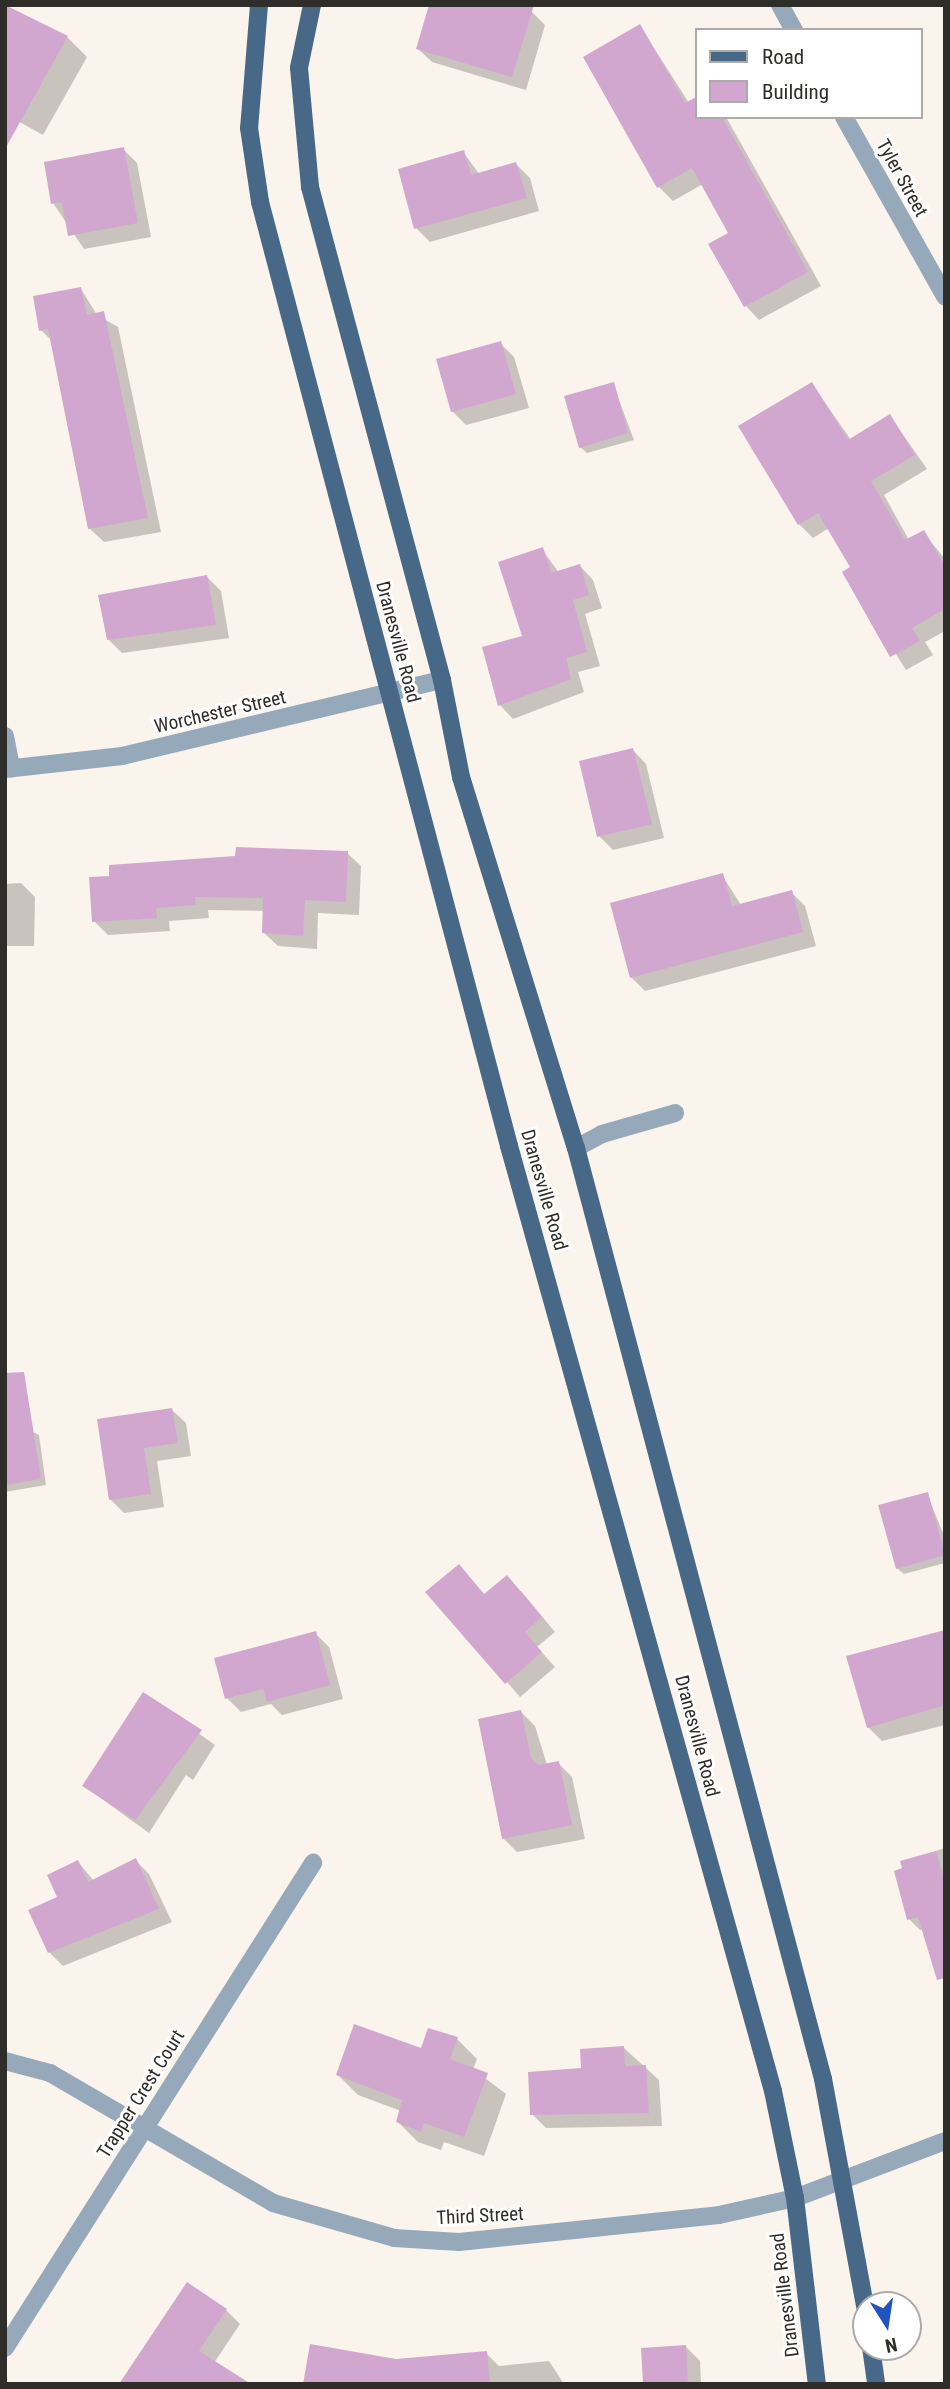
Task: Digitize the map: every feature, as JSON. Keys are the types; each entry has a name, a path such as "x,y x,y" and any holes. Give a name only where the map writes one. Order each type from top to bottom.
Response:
{"main road":[{"name":"Dranesville Road","path":"259,5 249,128 260,202 390,693 773,2091 795,2198 817,2384"},
{"name":"Dranesville Road","path":"312,5 299,68 310,187 442,680 461,776 576,1148 846,2181 863,2291"},
{"path":"873,2361 876,2384"}],"street":[{"path":"780,5 793,28"},
{"name":"Tyler Street","path":"845,119 945,296"},
{"name":"Worchester Street","path":"8,769 122,756 442,680"},
{"path":"5,736 8,769"},
{"path":"576,1148 602,1134 676,1113"},
{"name":"Trapper Crest Court","path":"5,2348 313,1863"},
{"name":"Third Street","path":"5,2061 50,2073 273,2203 394,2238 459,2242 719,2215 795,2198 846,2181 945,2141"}],"building":[{"path":"5,5 68,36 5,149"},
{"path":"429,5 534,5 512,77 416,49"},
{"path":"640,24 685,103 694,98 694,119 723,119 808,272 744,307 708,244 728,233 692,168 657,188 583,57"},
{"path":"124,147 138,223 68,236 62,202 51,204 44,162"},
{"path":"464,150 471,175 516,162 527,198 414,229 398,169"},
{"path":"81,287 87,315 104,311 148,518 88,529 48,329 39,331 33,296"},
{"path":"501,341 516,394 451,412 436,359"},
{"path":"614,382 628,433 579,448 564,396"},
{"path":"812,382 848,440 890,414 915,455 871,481 905,540 924,530 945,566 945,609 912,628 920,641 890,657 842,572 850,567 818,513 798,525 738,426"},
{"path":"543,547 551,573 580,564 589,595 573,600 587,652 566,658 571,679 498,706 482,647 522,636 498,562"},
{"path":"207,575 216,625 107,640 98,595"},
{"path":"633,748 652,824 597,837 579,761"},
{"path":"236,847 348,851 346,902 305,900 303,936 262,933 263,898 195,897 196,905 156,908 157,918 92,922 89,877 109,876 109,865 235,856"},
{"path":"723,873 732,906 792,890 803,932 630,978 610,903"},
{"path":"24,1372 41,1479 5,1485 5,1373"},
{"path":"172,1408 178,1443 144,1448 151,1494 109,1500 97,1419"},
{"path":"928,1492 945,1555 896,1569 878,1505"},
{"path":"459,1564 484,1594 507,1575 542,1617 525,1632 542,1652 505,1684 425,1592"},
{"path":"945,1630 945,1705 867,1728 846,1656"},
{"path":"316,1631 330,1685 267,1702 263,1689 225,1699 214,1658"},
{"path":"143,1692 202,1730 135,1820 82,1786"},
{"path":"521,1710 531,1758 538,1765 559,1761 572,1825 502,1839 478,1719"},
{"path":"936,1851 945,1883 945,1978 937,1980 918,1917 907,1920 894,1871 902,1868 900,1861"},
{"path":"136,1858 159,1909 48,1953 28,1910 57,1897 47,1875 78,1860 88,1882"},
{"path":"354,2024 421,2048 428,2028 458,2037 450,2059 488,2073 464,2137 424,2123 421,2132 396,2122 402,2100 336,2075"},
{"path":"624,2046 625,2066 646,2065 649,2113 530,2115 528,2072 581,2068 580,2049"},
{"path":"187,2282 227,2309 199,2351 251,2384 119,2384"},
{"path":"310,2344 396,2359 487,2351 490,2384 303,2384"},
{"path":"686,2345 688,2384 643,2384 641,2348"}]}
